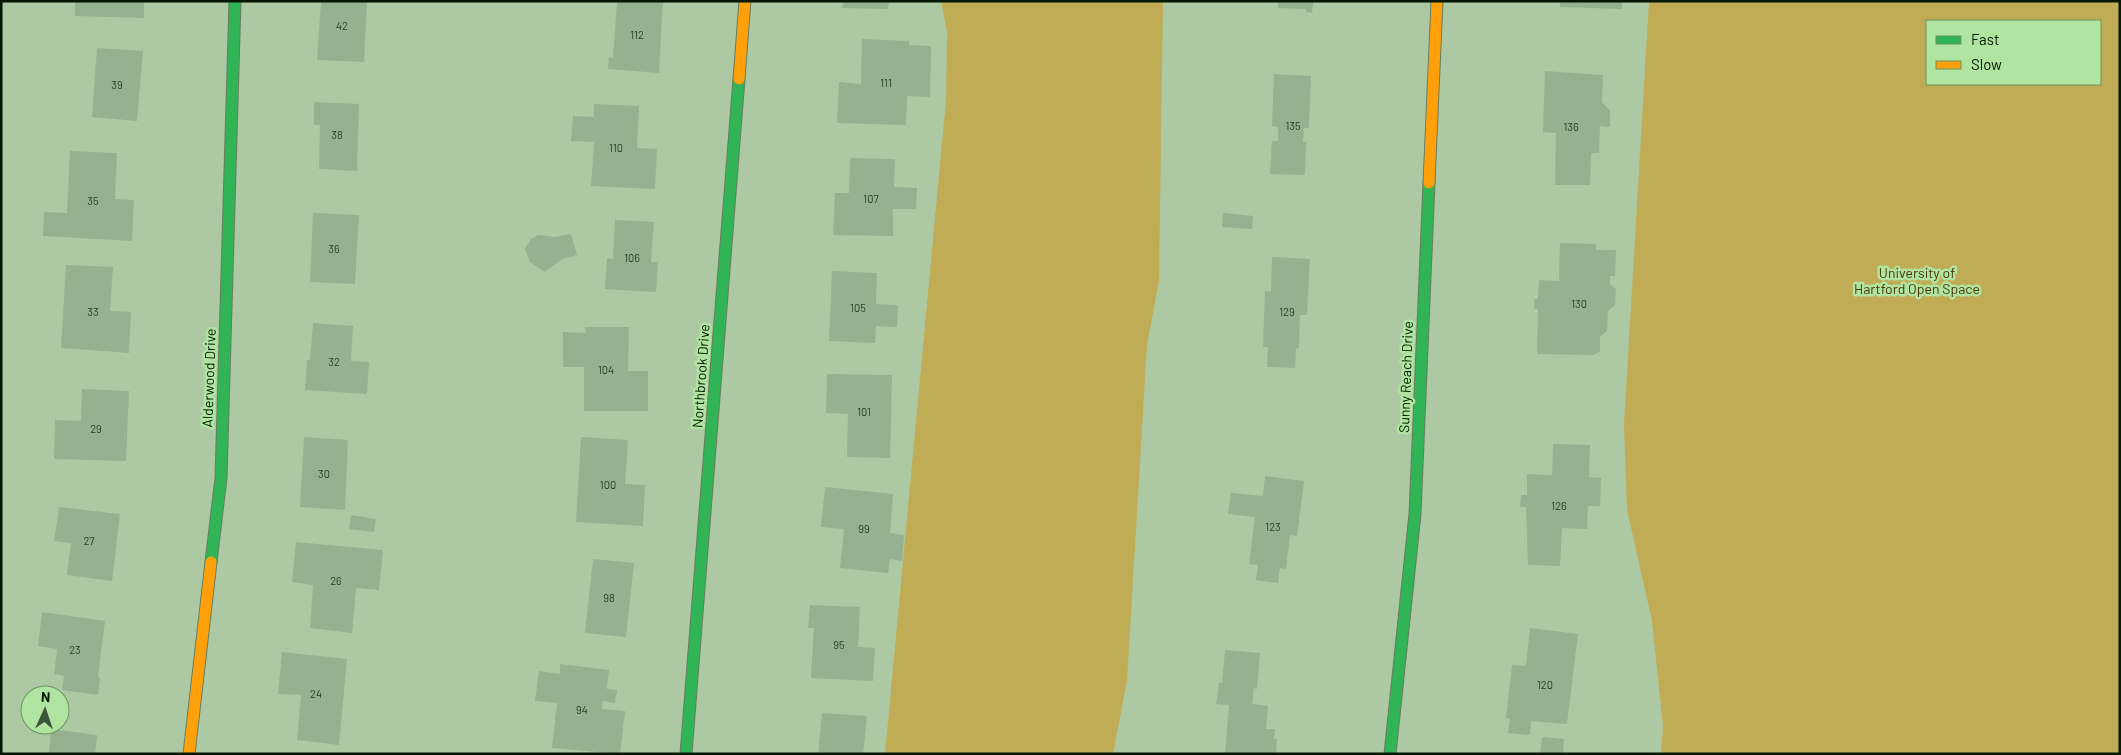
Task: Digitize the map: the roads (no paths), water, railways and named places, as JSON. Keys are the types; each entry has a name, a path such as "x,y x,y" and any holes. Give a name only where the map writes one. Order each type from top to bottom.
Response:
{"street":[{"name":"Alderwood Drive","path":"189,754 221,478 235,1"},
{"name":"Northbrook Drive","path":"686,754 745,1"},
{"name":"Sunny Reach Drive","path":"1390,754 1415,514 1437,1"}],"park label":[{"name":"University of Hartford Open Space","path":"1917,282"}]}
